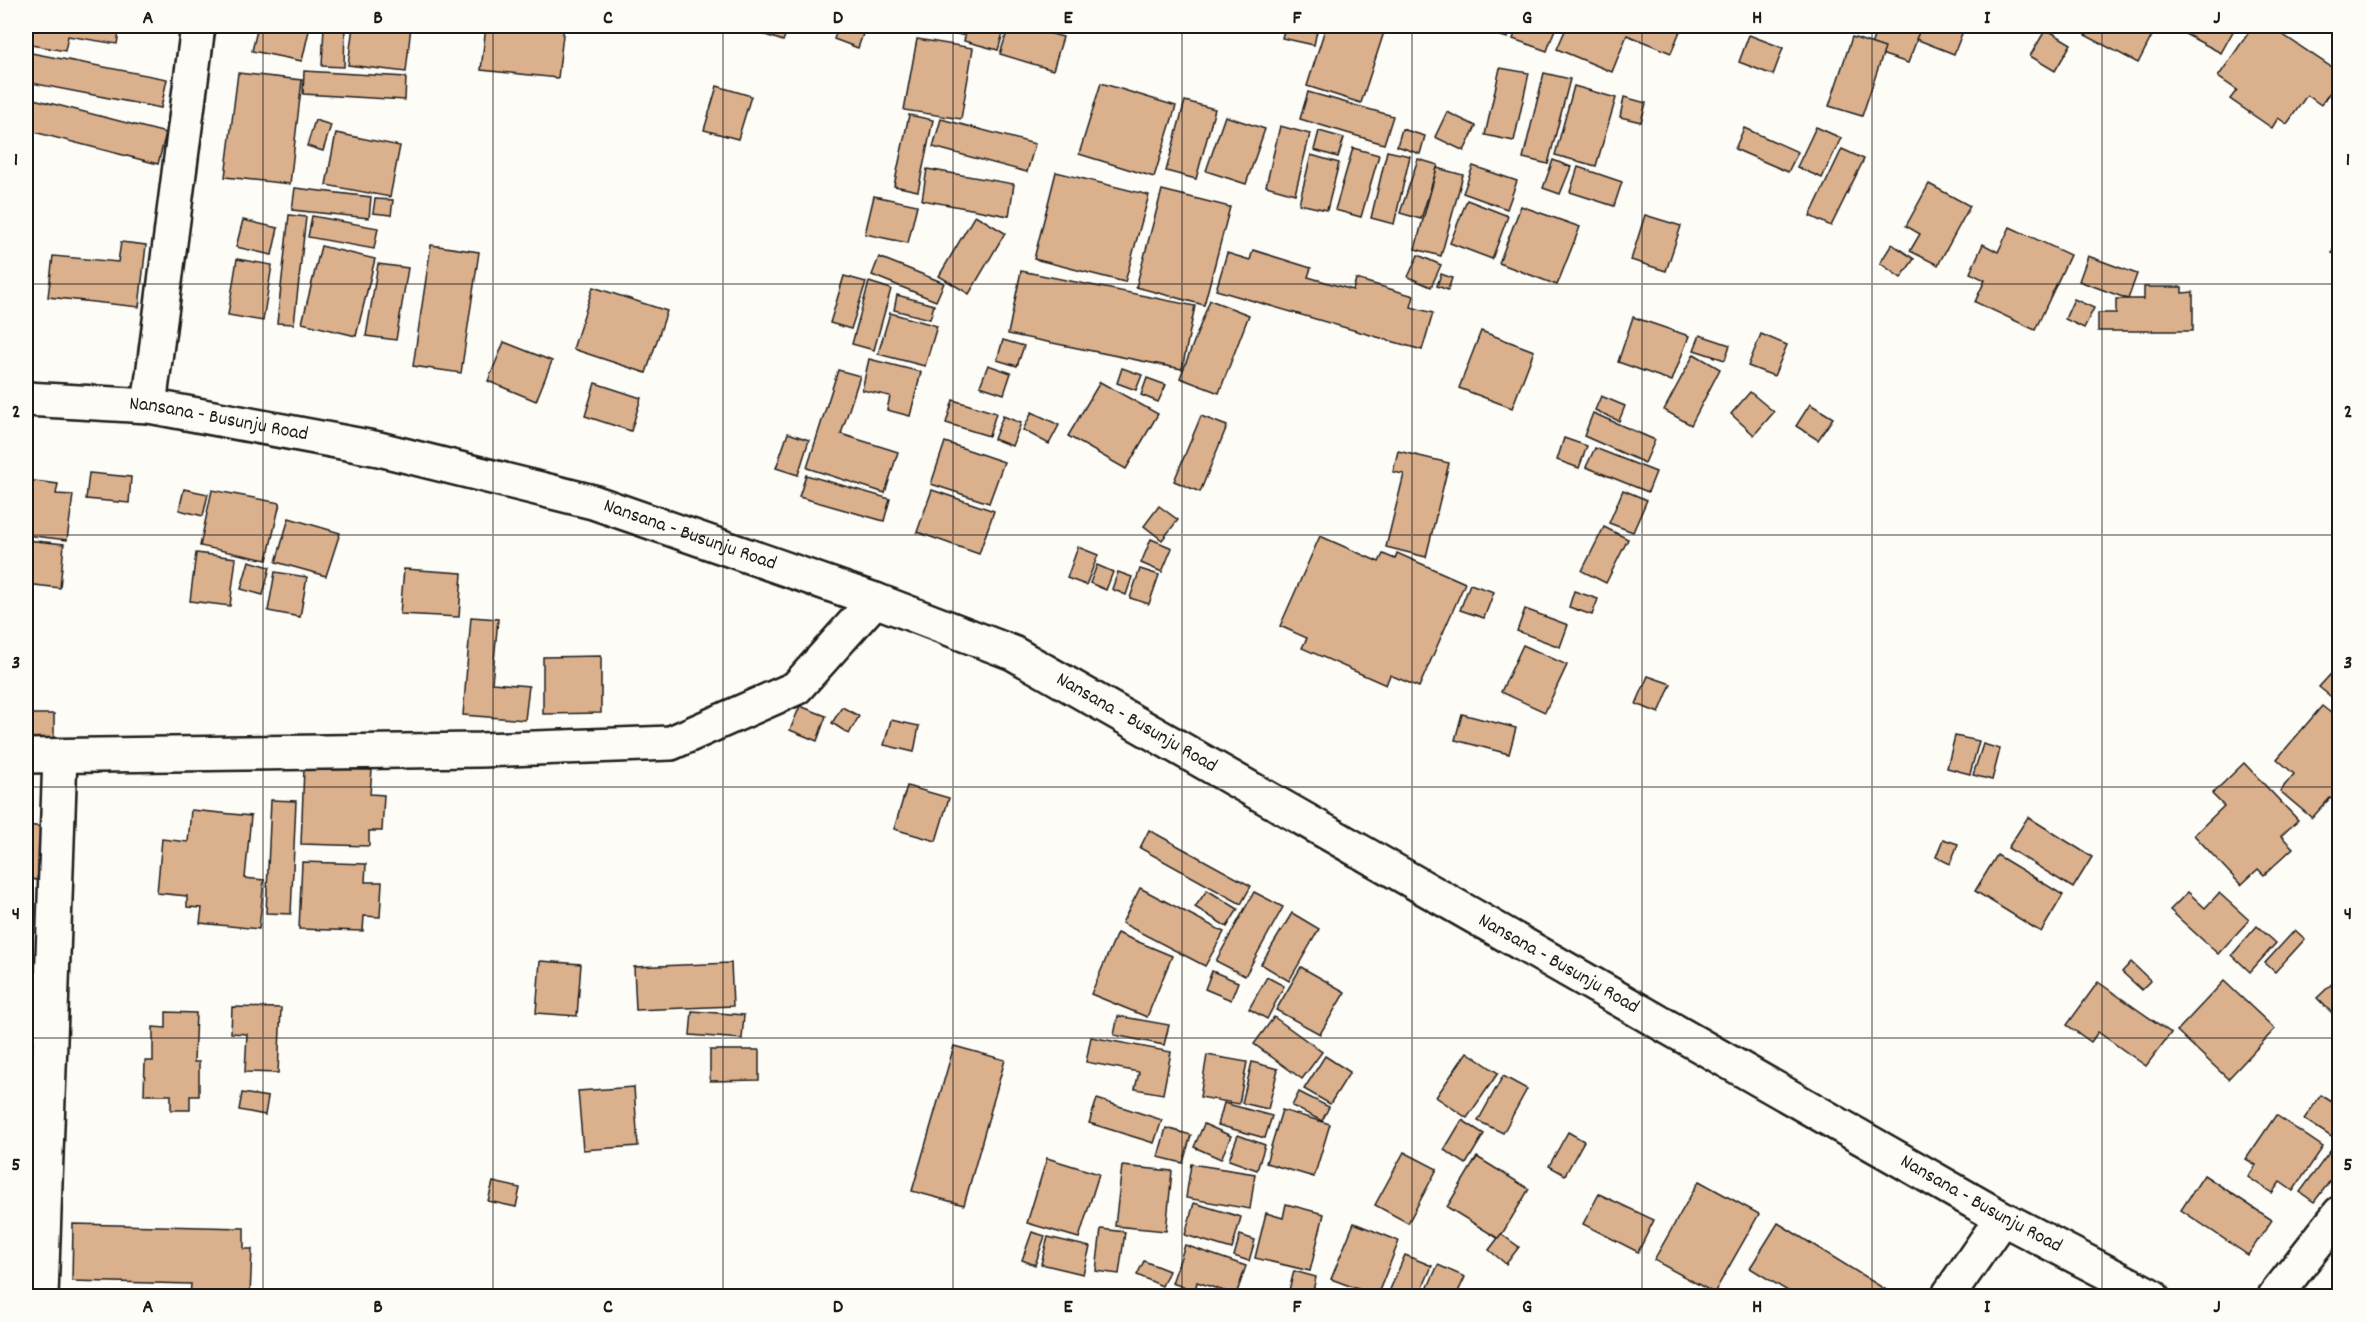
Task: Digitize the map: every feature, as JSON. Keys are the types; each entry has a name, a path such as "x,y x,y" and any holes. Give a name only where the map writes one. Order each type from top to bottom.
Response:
{"main road":[{"path":"149,406 198,26"},
{"name":"Nansana - Busunju Road","path":"26,399 149,406 379,448 593,502 875,600 1013,653 2002,1218 2152,1296"},
{"path":"26,756 468,750 672,743 796,688 875,600"},
{"path":"41,1296 60,756"},
{"path":"2275,1296 2340,1213"},
{"path":"1948,1296 2002,1218"}],"building":[{"path":"26,26 120,26 117,44 68,36 65,51 26,44"},
{"path":"258,26 310,26 302,61 252,51"},
{"path":"324,26 345,26 344,67 322,66"},
{"path":"353,26 411,26 406,72 348,65"},
{"path":"486,26 564,26 558,78 481,70"},
{"path":"756,26 789,26 783,41 754,31"},
{"path":"838,26 849,26 864,31 858,48 834,39"},
{"path":"928,26 989,26 1004,30 998,50 964,41 965,36"},
{"path":"1009,26 1022,26 1063,37 1053,70 1000,54"},
{"path":"1285,26 1318,26 1314,45 1282,38"},
{"path":"1326,26 1386,26 1361,103 1307,86"},
{"path":"1465,26 1511,26 1508,38"},
{"path":"1518,26 1556,26 1547,51 1513,39"},
{"path":"1567,26 1682,26 1671,53 1627,35 1612,72 1557,49"},
{"path":"1878,26 1922,26 1908,63 1869,50"},
{"path":"1922,26 1965,26 1954,54 1916,39"},
{"path":"2090,26 2157,26 2138,63 2085,35"},
{"path":"2170,26 2236,26 2221,53"},
{"path":"2253,26 2270,26 2340,73 2340,78 2321,105 2307,95 2287,124 2278,118 2272,128 2230,99 2237,90 2218,77"},
{"path":"2324,26 2340,26 2340,30 2337,34"},
{"path":"2046,29 2071,44 2055,71 2030,56"},
{"path":"1749,35 1783,48 1773,75 1739,62"},
{"path":"1852,37 1885,48 1862,116 1829,106"},
{"path":"917,39 973,48 961,119 904,110"},
{"path":"26,52 167,79 161,108 26,82"},
{"path":"1500,68 1529,73 1514,141 1485,135"},
{"path":"304,71 406,77 405,100 303,94"},
{"path":"238,73 302,80 290,184 225,177"},
{"path":"1544,73 1570,79 1548,164 1523,158"},
{"path":"1101,83 1176,106 1154,177 1079,154"},
{"path":"717,86 751,96 738,139 704,130"},
{"path":"1574,86 1616,98 1596,166 1555,155"},
{"path":"1308,92 1393,116 1384,144 1300,119"},
{"path":"26,97 166,133 158,164 26,130"},
{"path":"1624,97 1646,103 1641,122 1620,117"},
{"path":"1185,101 1215,109 1196,179 1166,171"},
{"path":"1447,112 1476,126 1464,151 1435,137"},
{"path":"909,115 933,120 918,191 894,186"},
{"path":"1225,116 1265,129 1246,184 1206,171"},
{"path":"941,119 1035,144 1027,172 933,147"},
{"path":"315,120 331,125 323,151 307,146"},
{"path":"1280,126 1310,134 1295,194 1266,186"},
{"path":"1816,127 1841,138 1822,178 1797,167"},
{"path":"1744,128 1798,152 1788,172 1735,149"},
{"path":"1402,129 1425,136 1420,154 1397,146"},
{"path":"1319,131 1344,138 1338,157 1314,150"},
{"path":"336,133 400,146 390,197 326,185"},
{"path":"1353,148 1379,155 1361,217 1335,210"},
{"path":"1842,149 1864,159 1831,226 1810,216"},
{"path":"1387,151 1410,156 1394,224 1371,218"},
{"path":"1311,155 1339,163 1327,210 1299,204"},
{"path":"1418,159 1438,165 1421,219 1400,213"},
{"path":"1553,160 1571,167 1560,194 1543,188"},
{"path":"1473,166 1517,181 1507,209 1463,193"},
{"path":"1578,167 1622,182 1614,206 1570,192"},
{"path":"1437,168 1463,175 1441,256 1415,249"},
{"path":"927,169 1014,184 1009,216 922,200"},
{"path":"1056,172 1149,195 1125,282 1034,259"},
{"path":"1929,184 1970,206 1938,265 1910,251 1920,234 1906,226"},
{"path":"295,188 371,197 369,218 292,210"},
{"path":"1162,190 1230,207 1204,305 1136,287"},
{"path":"874,196 917,205 908,243 865,234"},
{"path":"375,199 393,200 391,215 373,213"},
{"path":"1467,200 1508,216 1492,259 1450,243"},
{"path":"1521,206 1580,227 1557,285 1499,263"},
{"path":"289,215 306,217 294,324 277,323"},
{"path":"975,215 1005,233 969,294 939,276"},
{"path":"1645,215 1681,226 1666,271 1631,260"},
{"path":"312,216 378,228 374,249 308,237"},
{"path":"243,220 278,228 272,255 236,247"},
{"path":"2010,227 2070,255 2035,330 1975,302 1985,280 1970,273 1983,244 1998,252"},
{"path":"2338,234 2340,235 2340,256 2332,253"},
{"path":"121,242 146,245 139,307 48,297 53,256 118,262"},
{"path":"1892,244 1914,259 1901,278 1880,263"},
{"path":"431,245 479,252 461,373 413,366"},
{"path":"321,246 375,259 356,336 302,323"},
{"path":"1253,250 1311,268 1308,277 1353,290 1356,279 1414,296 1411,307 1433,313 1422,350 1216,290 1227,253 1250,260"},
{"path":"1418,255 1441,265 1431,287 1408,277"},
{"path":"2088,256 2137,274 2128,299 2079,281"},
{"path":"879,257 944,283 936,301 872,275"},
{"path":"237,259 272,265 263,321 228,315"},
{"path":"378,264 408,268 396,340 366,336"},
{"path":"1021,271 1195,306 1182,369 1008,334"},
{"path":"1441,274 1452,278 1448,290 1437,286"},
{"path":"844,276 866,282 851,329 830,323"},
{"path":"869,282 891,289 874,350 852,344"},
{"path":"593,287 667,311 646,373 573,349"},
{"path":"2144,287 2182,287 2182,293 2193,292 2193,331 2098,331 2098,313 2116,313 2116,299 2144,299"},
{"path":"897,295 934,305 930,319 894,310"},
{"path":"2074,299 2094,308 2084,328 2065,319"},
{"path":"1210,300 1249,315 1219,393 1180,378"},
{"path":"890,313 937,326 925,366 878,354"},
{"path":"1633,317 1689,336 1672,381 1618,362"},
{"path":"1481,331 1534,351 1512,408 1459,388"},
{"path":"1761,334 1787,345 1774,376 1748,366"},
{"path":"1700,335 1730,345 1725,360 1694,350"},
{"path":"1003,340 1024,346 1017,366 997,360"},
{"path":"504,342 552,361 536,401 488,381"},
{"path":"1694,354 1720,369 1691,425 1664,410"},
{"path":"869,359 921,372 910,416 887,410 890,396 862,390"},
{"path":"988,365 1011,373 1004,394 980,386"},
{"path":"1122,368 1142,375 1136,390 1117,383"},
{"path":"838,370 860,376 841,434 898,452 885,493 807,468"},
{"path":"1147,378 1166,385 1158,402 1141,395"},
{"path":"1100,382 1158,414 1126,469 1068,436"},
{"path":"595,383 641,398 631,431 585,416"},
{"path":"1750,392 1774,412 1754,435 1731,414"},
{"path":"1601,396 1625,406 1619,421 1595,410"},
{"path":"953,400 996,413 989,436 946,423"},
{"path":"1810,404 1833,418 1818,440 1796,426"},
{"path":"1032,412 1059,425 1049,444 1023,430"},
{"path":"1593,413 1655,440 1645,463 1584,436"},
{"path":"1003,416 1021,423 1012,446 994,439"},
{"path":"1201,416 1227,426 1200,492 1174,481"},
{"path":"788,433 809,440 798,475 776,468"},
{"path":"1564,438 1587,446 1579,468 1557,460"},
{"path":"945,442 1004,462 989,503 931,484"},
{"path":"1595,448 1656,472 1648,492 1586,467"},
{"path":"1398,451 1449,463 1426,557 1386,547 1404,474 1393,472"},
{"path":"89,473 131,477 129,503 86,499"},
{"path":"806,475 890,499 884,521 799,497"},
{"path":"26,480 58,484 56,494 73,495 67,540 26,535"},
{"path":"184,489 208,494 203,516 179,510"},
{"path":"212,490 280,503 267,560 200,546"},
{"path":"932,490 994,511 979,554 917,532"},
{"path":"1623,490 1647,500 1633,532 1609,523"},
{"path":"1159,506 1178,520 1162,540 1144,526"},
{"path":"289,518 340,533 326,576 276,562"},
{"path":"1604,527 1628,539 1606,583 1582,571"},
{"path":"1320,536 1379,562 1383,554 1395,559 1397,553 1465,583 1419,687 1390,675 1386,685 1302,648 1307,638 1280,626"},
{"path":"1151,539 1172,548 1162,572 1141,563"},
{"path":"26,540 64,544 60,588 26,584"},
{"path":"1078,547 1098,555 1086,585 1067,578"},
{"path":"196,553 236,558 230,606 190,601"},
{"path":"249,561 270,567 263,595 241,589"},
{"path":"1097,565 1113,572 1106,590 1090,583"},
{"path":"404,569 462,573 459,617 400,614"},
{"path":"1140,569 1159,575 1149,604 1130,598"},
{"path":"275,572 307,577 300,617 268,611"},
{"path":"1118,572 1132,577 1126,595 1112,589"},
{"path":"1470,584 1494,592 1484,618 1460,610"},
{"path":"1574,591 1598,599 1592,615 1569,607"},
{"path":"1525,609 1568,625 1560,647 1517,631"},
{"path":"471,617 498,619 492,683 529,686 525,720 463,715"},
{"path":"1523,645 1567,665 1545,712 1501,692"},
{"path":"26,649 29,649 28,714 54,714 54,744 26,743"},
{"path":"601,656 601,713 543,714 543,657"},
{"path":"2340,664 2340,704 2319,687"},
{"path":"1648,676 1671,684 1659,713 1636,704"},
{"path":"800,706 826,716 817,741 790,730"},
{"path":"2322,706 2340,720 2340,806 2330,798 2312,818 2280,791 2294,774 2277,759"},
{"path":"842,707 859,716 849,734 832,723"},
{"path":"1462,714 1516,728 1509,754 1455,740"},
{"path":"891,720 919,726 914,752 884,745"},
{"path":"1955,736 1979,741 1970,774 1947,768"},
{"path":"1983,744 2000,749 1992,780 1973,775"},
{"path":"2244,763 2298,820 2281,836 2293,848 2264,875 2258,869 2241,885 2194,835 2224,806 2212,794"},
{"path":"304,768 372,770 370,794 384,795 382,831 369,831 369,846 301,844"},
{"path":"907,786 949,798 936,841 894,829"},
{"path":"271,800 296,801 291,914 266,913"},
{"path":"191,810 251,816 245,878 264,880 259,929 200,923 202,908 187,907 187,896 157,893 162,839 188,842"},
{"path":"2028,817 2092,857 2073,888 2008,848"},
{"path":"26,825 44,827 37,880 26,878"},
{"path":"1149,830 1251,886 1241,904 1140,848"},
{"path":"1943,839 1958,844 1950,864 1936,857"},
{"path":"1997,855 2063,895 2041,932 1975,891"},
{"path":"302,862 366,864 365,882 382,882 380,917 364,916 363,931 299,929"},
{"path":"1140,888 1224,932 1205,966 1122,923"},
{"path":"1207,890 1238,909 1227,927 1195,907"},
{"path":"1254,892 1283,907 1245,976 1216,961"},
{"path":"2188,892 2205,908 2219,893 2249,920 2218,954 2170,910"},
{"path":"1292,913 1319,929 1289,981 1261,964"},
{"path":"2257,926 2276,943 2250,972 2232,955"},
{"path":"2295,930 2305,939 2275,972 2265,963"},
{"path":"1117,933 1172,956 1147,1017 1091,994"},
{"path":"540,961 581,964 577,1016 536,1013"},
{"path":"2131,962 2151,981 2142,990 2122,972"},
{"path":"731,963 733,1006 636,1010 634,967"},
{"path":"1301,967 1345,992 1320,1034 1276,1010"},
{"path":"1212,971 1238,982 1231,1000 1205,989"},
{"path":"2340,976 2340,1020 2339,1020 2317,998"},
{"path":"1267,977 1284,986 1267,1019 1249,1009"},
{"path":"2224,981 2275,1029 2228,1079 2177,1031"},
{"path":"2098,982 2171,1033 2146,1066 2098,1032 2091,1042 2067,1025"},
{"path":"232,1007 281,1008 278,1073 245,1072 247,1034 231,1033"},
{"path":"692,1011 744,1015 742,1039 690,1035"},
{"path":"166,1012 196,1013 194,1062 199,1062 199,1096 190,1096 190,1110 171,1110 171,1095 144,1095 145,1061 153,1061 153,1027 166,1028"},
{"path":"1118,1016 1169,1025 1164,1045 1114,1035"},
{"path":"1274,1017 1322,1052 1302,1079 1254,1044"},
{"path":"1091,1037 1171,1052 1163,1094 1135,1089 1139,1072 1086,1062"},
{"path":"954,1046 1005,1060 964,1205 912,1191"},
{"path":"710,1050 759,1050 759,1080 710,1081"},
{"path":"1467,1052 1498,1073 1467,1118 1436,1097"},
{"path":"1207,1055 1247,1062 1239,1104 1200,1097"},
{"path":"1325,1056 1350,1072 1330,1104 1304,1089"},
{"path":"1252,1062 1278,1069 1268,1109 1242,1103"},
{"path":"1503,1076 1527,1089 1503,1133 1478,1121"},
{"path":"2340,1077 2340,1089 2334,1086"},
{"path":"634,1087 638,1146 583,1150 578,1091"},
{"path":"1299,1092 1329,1107 1322,1121 1292,1106"},
{"path":"242,1093 268,1097 265,1115 239,1110"},
{"path":"2321,1095 2340,1107 2340,1128 2333,1138 2304,1119"},
{"path":"1097,1099 1162,1120 1154,1143 1089,1123"},
{"path":"1224,1103 1272,1116 1265,1138 1218,1125"},
{"path":"1282,1110 1330,1124 1314,1177 1266,1163"},
{"path":"2276,1115 2323,1147 2293,1191 2280,1182 2272,1193 2248,1177 2256,1165 2246,1159"},
{"path":"1462,1120 1484,1134 1466,1164 1444,1150"},
{"path":"1204,1124 1231,1136 1221,1159 1194,1147"},
{"path":"1166,1128 1191,1135 1183,1163 1158,1157"},
{"path":"1568,1132 1584,1141 1565,1175 1549,1166"},
{"path":"1238,1135 1265,1145 1257,1170 1229,1160"},
{"path":"2340,1138 2340,1168 2314,1202 2300,1192"},
{"path":"1404,1152 1437,1169 1408,1223 1375,1205"},
{"path":"1477,1157 1529,1189 1499,1239 1447,1207"},
{"path":"1047,1158 1099,1174 1079,1238 1027,1223"},
{"path":"1191,1164 1255,1174 1250,1209 1186,1198"},
{"path":"1122,1166 1172,1171 1166,1231 1115,1226"},
{"path":"2204,1175 2272,1220 2248,1255 2181,1210"},
{"path":"1699,1181 1759,1214 1714,1293 1654,1260"},
{"path":"493,1182 520,1188 516,1207 488,1201"},
{"path":"1599,1194 1654,1220 1638,1252 1583,1224"},
{"path":"1194,1203 1241,1217 1232,1249 1185,1235"},
{"path":"1286,1204 1324,1214 1310,1271 1255,1258 1266,1213 1283,1218"},
{"path":"1354,1223 1399,1241 1377,1296 1331,1279"},
{"path":"1778,1223 1896,1296 1796,1296 1750,1268"},
{"path":"73,1224 244,1228 244,1249 252,1249 250,1296 190,1296 191,1284 72,1281"},
{"path":"1101,1229 1125,1232 1119,1274 1096,1271"},
{"path":"1032,1232 1045,1236 1035,1265 1022,1260"},
{"path":"1501,1234 1519,1247 1506,1264 1489,1250"},
{"path":"1240,1235 1255,1240 1249,1261 1234,1256"},
{"path":"1048,1237 1090,1247 1083,1274 1041,1264"},
{"path":"1185,1245 1246,1266 1236,1295 1197,1282 1195,1291 1172,1283"},
{"path":"1405,1255 1432,1266 1419,1296 1388,1294"},
{"path":"1144,1261 1169,1271 1162,1286 1137,1275"},
{"path":"1438,1265 1465,1277 1456,1296 1424,1296"},
{"path":"1294,1271 1316,1277 1312,1296 1288,1294"}]}
